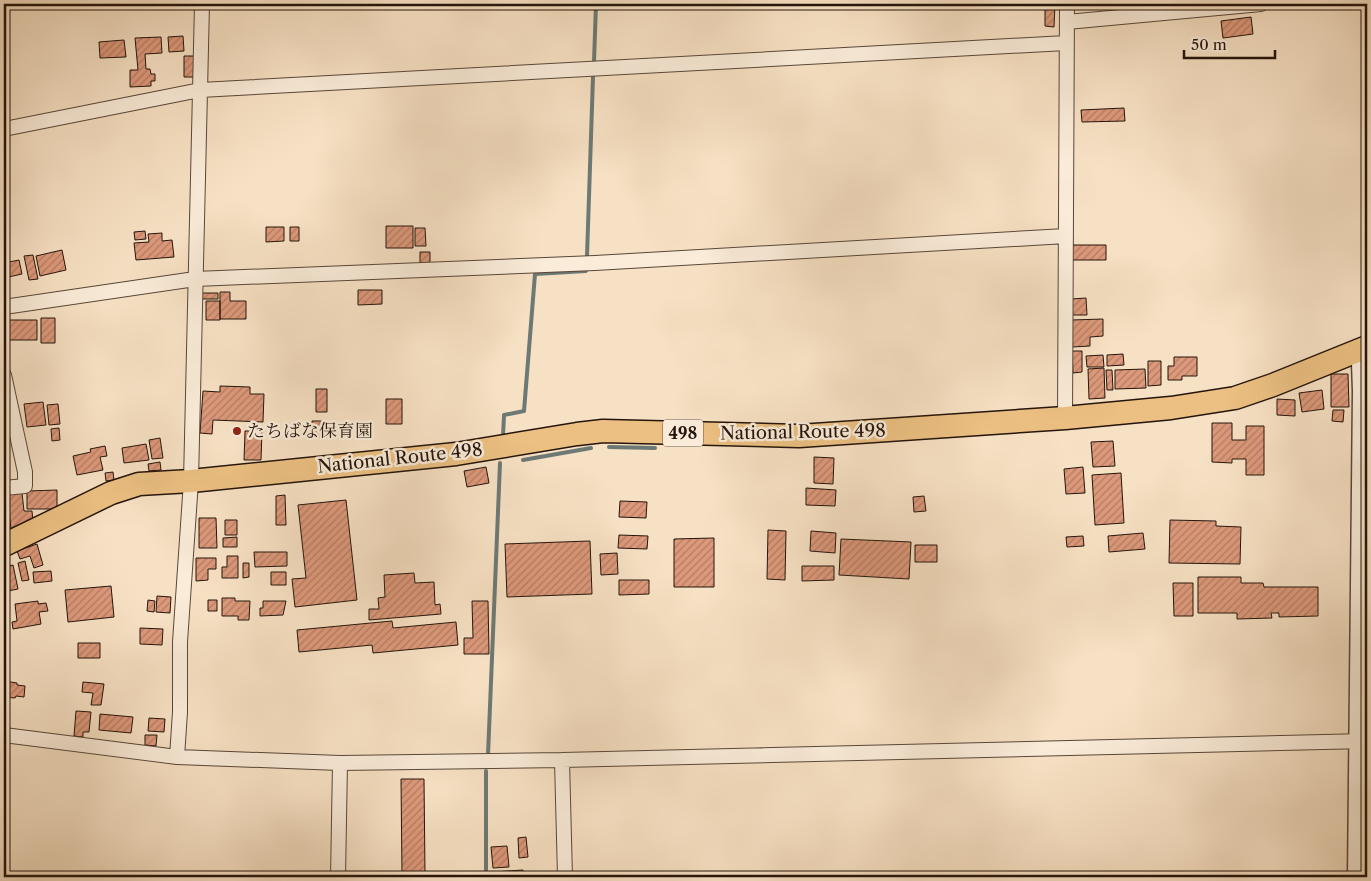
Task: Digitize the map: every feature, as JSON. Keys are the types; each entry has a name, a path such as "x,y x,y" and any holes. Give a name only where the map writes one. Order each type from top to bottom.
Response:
{"highway":[{"name":"National Route 498","path":"4,545 110,493 139,484 191,481 456,454 603,431 799,436 1065,418 1171,408 1235,398 1273,385 1361,349"}],"street":[{"path":"177,757 180,712 180,642 191,481 202,4"},
{"path":"1065,418 1066,43 1068,4"},
{"path":"1067,22 1261,4"},
{"path":"4,129 200,90 1066,43"},
{"path":"4,306 195,279 595,263 1066,236"},
{"path":"1356,877 1362,741 1359,680 1363,571 1361,349"},
{"path":"4,376 25,472 26,486 4,488"},
{"path":"4,735 177,757 340,763 562,760 1362,741"},
{"path":"562,760 564,877"},
{"path":"338,877 340,763"}],"building":[{"path":"1045,4 1055,4 1054,27 1045,26"},
{"path":"1251,17 1253,34 1223,38 1221,21"},
{"path":"183,36 184,51 169,52 168,37"},
{"path":"161,37 162,53 145,54 146,69 150,69 151,74 155,74 155,81 151,81 151,86 130,87 130,70 138,70 135,38"},
{"path":"124,40 126,57 100,58 99,42"},
{"path":"184,56 194,56 194,77 184,77"},
{"path":"1124,108 1125,121 1082,122 1081,110"},
{"path":"386,226 413,226 413,248 386,248"},
{"path":"266,227 284,227 284,241 266,242"},
{"path":"290,227 299,227 299,241 290,241"},
{"path":"415,228 425,228 426,246 415,246"},
{"path":"145,231 146,239 135,240 134,232"},
{"path":"162,233 162,241 172,240 174,257 136,260 134,243 149,242 148,234"},
{"path":"1072,245 1106,245 1106,260 1072,260"},
{"path":"62,250 66,270 40,276 36,256"},
{"path":"420,252 430,252 430,264 420,264"},
{"path":"33,255 38,279 29,280 24,256"},
{"path":"19,260 22,274 4,278 4,263"},
{"path":"358,290 382,290 382,304 358,305"},
{"path":"220,292 230,292 230,301 246,301 246,319 220,319"},
{"path":"201,293 218,293 218,299 201,299"},
{"path":"1086,298 1087,315 1072,315 1071,299"},
{"path":"206,301 220,301 220,320 206,320"},
{"path":"41,318 55,318 55,343 41,343"},
{"path":"1103,319 1103,336 1090,337 1090,346 1072,347 1071,320"},
{"path":"8,320 37,320 37,340 9,340"},
{"path":"1072,351 1082,351 1082,372 1073,373"},
{"path":"1123,354 1124,365 1107,366 1107,355"},
{"path":"1103,355 1104,367 1087,367 1086,356"},
{"path":"1174,357 1197,357 1197,376 1182,376 1182,380 1168,380 1168,366 1174,366"},
{"path":"1148,361 1161,361 1161,385 1148,386"},
{"path":"1104,368 1105,398 1089,399 1088,369"},
{"path":"1145,369 1146,388 1115,389 1115,370"},
{"path":"1106,370 1112,370 1113,390 1107,390"},
{"path":"1331,374 1348,374 1349,407 1331,407"},
{"path":"220,386 250,387 250,394 264,394 263,422 213,420 212,434 200,433 203,391 220,392"},
{"path":"316,389 327,389 327,412 316,412"},
{"path":"1322,390 1324,409 1302,412 1299,393"},
{"path":"386,399 402,399 402,424 386,424"},
{"path":"1277,399 1295,400 1295,416 1277,415"},
{"path":"43,402 46,425 27,427 24,404"},
{"path":"58,404 60,424 49,425 47,405"},
{"path":"1333,410 1344,410 1343,422 1332,421"},
{"path":"312,421 322,421 322,437 312,438"},
{"path":"1212,423 1232,423 1232,440 1246,440 1246,426 1264,426 1264,475 1246,475 1246,459 1232,459 1232,463 1212,462"},
{"path":"59,428 60,440 52,441 51,429"},
{"path":"245,431 262,431 261,460 244,460"},
{"path":"160,438 163,458 152,459 149,440"},
{"path":"1113,441 1115,466 1093,467 1091,442"},
{"path":"146,444 149,460 124,463 122,448"},
{"path":"105,446 107,456 100,457 103,470 77,475 73,456 91,452 90,449"},
{"path":"814,457 834,458 833,484 814,483"},
{"path":"160,462 161,470 149,471 148,464"},
{"path":"486,467 489,483 467,487 464,471"},
{"path":"1083,467 1085,493 1066,494 1064,469"},
{"path":"113,472 114,480 106,481 105,473"},
{"path":"1121,473 1124,523 1095,525 1092,475"},
{"path":"806,488 836,490 835,506 806,505"},
{"path":"57,490 57,509 27,509 27,491"},
{"path":"22,493 24,511 32,511 33,521 11,529 7,495"},
{"path":"285,495 286,525 276,525 276,496"},
{"path":"924,496 926,511 914,512 913,497"},
{"path":"346,500 357,600 295,607 292,579 306,578 298,505"},
{"path":"620,501 647,502 646,518 619,517"},
{"path":"199,518 216,518 217,548 199,548"},
{"path":"225,520 237,520 237,535 225,535"},
{"path":"1170,520 1216,521 1216,526 1241,527 1240,564 1169,563"},
{"path":"768,530 786,531 785,580 767,579"},
{"path":"811,531 836,533 835,553 810,551"},
{"path":"1143,533 1145,549 1109,552 1108,536"},
{"path":"619,535 648,536 647,549 618,548"},
{"path":"1083,536 1084,546 1067,547 1066,537"},
{"path":"237,537 237,547 223,547 223,538"},
{"path":"714,538 714,587 674,587 674,539"},
{"path":"841,539 911,542 909,579 839,575"},
{"path":"590,541 592,594 507,597 505,544"},
{"path":"37,544 43,565 34,568 30,556 20,559 17,551"},
{"path":"915,545 937,545 937,562 915,562"},
{"path":"254,552 287,552 287,566 255,567"},
{"path":"617,553 618,574 601,575 600,554"},
{"path":"227,556 238,556 238,578 222,578 222,567 227,567"},
{"path":"196,558 216,558 216,569 208,569 208,580 196,581"},
{"path":"25,561 29,580 22,581 18,563"},
{"path":"243,563 249,563 249,577 243,578"},
{"path":"13,565 18,589 8,591 4,567"},
{"path":"802,566 834,566 834,580 802,581"},
{"path":"51,571 52,581 34,583 33,572"},
{"path":"271,572 286,572 286,585 271,585"},
{"path":"414,573 415,583 434,582 435,605 440,604 441,614 369,620 369,609 379,609 378,598 385,597 384,575"},
{"path":"1198,577 1241,577 1241,583 1263,583 1264,587 1318,587 1318,616 1279,617 1279,613 1271,613 1272,618 1237,619 1237,613 1198,613"},
{"path":"619,580 649,580 649,594 619,595"},
{"path":"1173,583 1193,583 1193,616 1174,616"},
{"path":"111,586 114,617 68,622 65,590"},
{"path":"157,596 171,597 170,613 156,612"},
{"path":"222,598 235,598 235,601 250,601 249,620 238,620 238,616 222,616"},
{"path":"148,600 155,601 154,612 147,611"},
{"path":"208,600 217,600 217,611 208,611"},
{"path":"38,601 38,604 46,603 48,611 39,612 41,624 13,629 12,622 17,621 15,604"},
{"path":"263,601 286,601 283,615 260,616 260,608 263,608"},
{"path":"472,601 488,601 489,654 464,654 464,638 473,638"},
{"path":"392,621 393,628 456,622 458,645 373,653 372,645 299,652 297,630"},
{"path":"140,628 163,629 162,645 140,644"},
{"path":"78,643 100,643 100,658 78,658"},
{"path":"4,681 25,686 24,697 4,697"},
{"path":"83,682 104,684 101,705 91,705 93,693 82,692"},
{"path":"76,711 91,712 89,732 83,732 83,737 74,736"},
{"path":"100,714 133,717 131,733 99,730"},
{"path":"149,718 165,719 164,732 148,731"},
{"path":"145,735 157,735 156,746 145,745"},
{"path":"401,779 424,779 425,874 402,875"},
{"path":"526,837 528,857 519,858 518,838"},
{"path":"507,846 509,867 493,868 491,847"},
{"path":"523,870 524,877 493,877 492,872"}],"waterway":[{"path":"594,62 596,4"},
{"path":"587,256 593,77"},
{"path":"503,436 504,415 524,411 535,274 586,271"},
{"path":"609,447 655,448"},
{"path":"523,460 591,448"},
{"path":"488,755 500,463"},
{"path":"486,771 486,877"}],"place":[{"name":"たちばな保育園","path":"237,431"}]}
